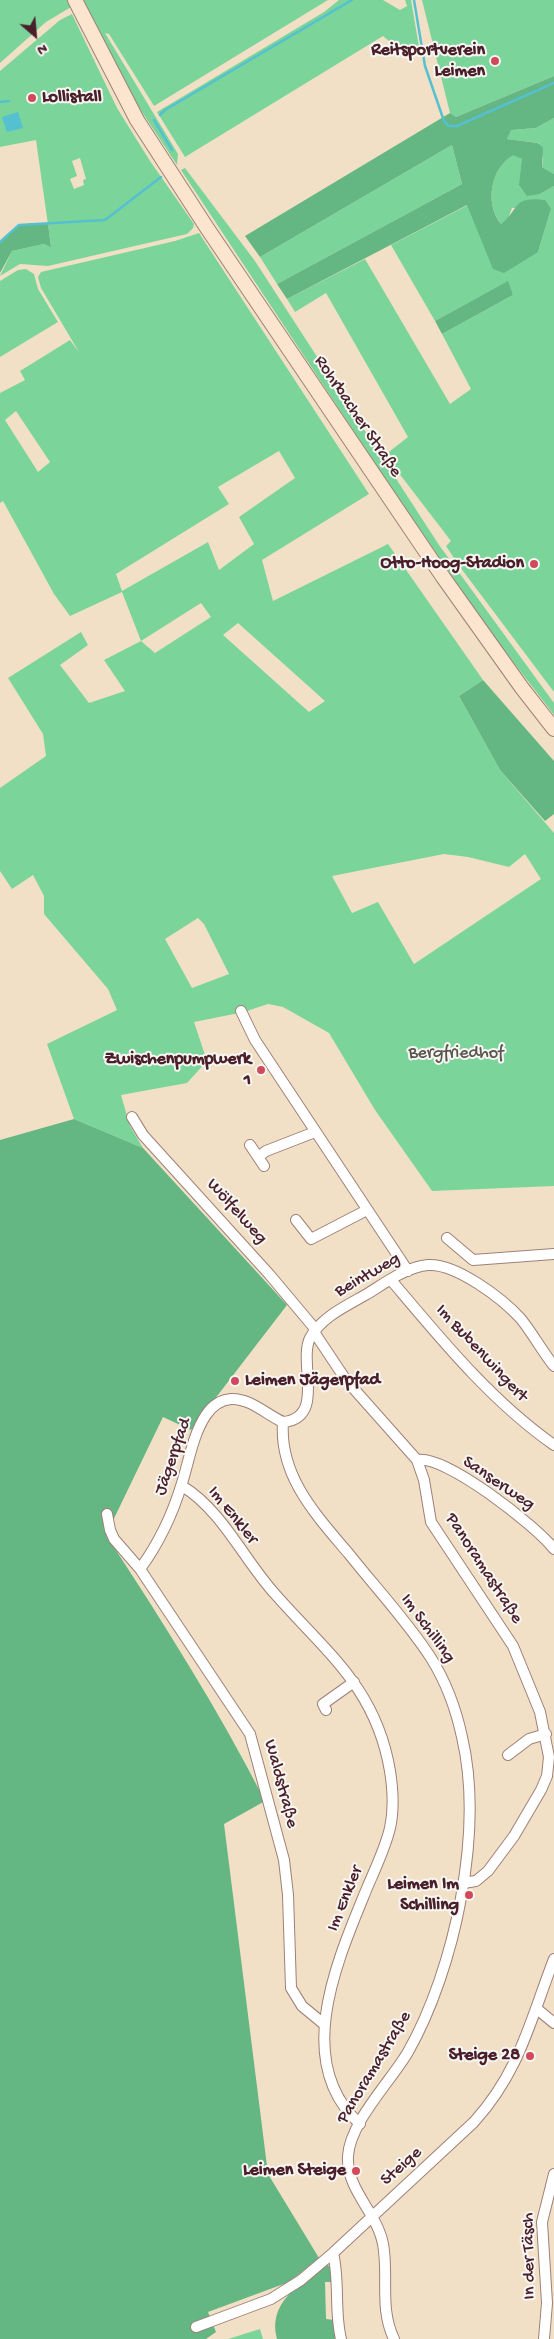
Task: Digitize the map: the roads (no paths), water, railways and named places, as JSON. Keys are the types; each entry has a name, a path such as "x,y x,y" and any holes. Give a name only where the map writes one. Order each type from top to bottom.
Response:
{"main road":[{"name":"Rohrbacher Straße","path":"75,0 137,120 293,357 443,577 522,688 554,729"}],"street":[{"path":"241,1011 252,1036 408,1271"},
{"name":"Wölfelweg","path":"132,1117 143,1135 260,1263 315,1331"},
{"path":"258,1156 266,1151 315,1132"},
{"path":"250,1145 264,1166"},
{"path":"296,1220 314,1242 367,1210"},
{"path":"447,1238 471,1260 554,1254"},
{"name":"Beintweg","path":"315,1331 335,1314 408,1271 427,1266 442,1266 457,1272 491,1293 521,1320 554,1366"},
{"name":"Im Bubenwingert","path":"391,1280 488,1388 525,1424 554,1445"},
{"path":"284,1422 299,1415 308,1400 306,1352 315,1331"},
{"name":"Panoramastraße","path":"315,1331 346,1380 417,1460 424,1480 431,1522 513,1646 532,1688 546,1734 549,1767 549,1785 497,1861 476,1881 463,1884 442,1973 422,2026 397,2070 350,2142 348,2171 351,2181 372,2217 382,2242 385,2306 388,2324 394,2339"},
{"name":"Jägerpfad","path":"140,1568 163,1532 182,1486 200,1427 209,1410 217,1403 229,1399 243,1401 284,1422"},
{"name":"Im Schilling","path":"284,1422 286,1457 296,1483 310,1508 413,1633 437,1668 449,1693 463,1739 468,1769 468,1833 463,1884"},
{"name":"Sanserweg","path":"417,1460 433,1462 496,1498 537,1531 554,1549"},
{"name":"Im Enkler","path":"182,1486 208,1508 266,1584 334,1656 354,1682 369,1708 384,1748 392,1784 391,1820 381,1854 339,1961 325,2024 326,2057 331,2083 343,2106 360,2124"},
{"path":"108,1514 113,1537 140,1568"},
{"name":"Waldstraße","path":"140,1568 250,1734 284,1860 288,1895 291,1988 302,2006 325,2024"},
{"path":"322,1705 354,1682"},
{"path":"508,1755 529,1739 546,1734"},
{"name":"Steige","path":"196,2327 279,2295 301,2280 333,2254 474,2122 495,2098 517,2061 554,1959"},
{"path":"537,2009 554,2023"},
{"name":"In der Täsch","path":"544,2339 547,2315 542,2222 554,2174"},
{"path":"333,2254 337,2274 337,2309 341,2339"}],"water":[{"path":"18,112 23,128 7,132 2,117"}],"waterway":[{"path":"160,115 165,110 352,0"},
{"path":"414,0 425,66 444,121 449,126 457,126 554,83"},
{"path":"0,102 9,101"},
{"path":"154,120 172,150"},
{"path":"0,242 19,225 105,220 161,177"}],"place":[{"name":"Reitsportverein Leimen","path":"495,61"},
{"name":"Lollistall","path":"32,98"},
{"name":"Otto-Hoog-Stadion","path":"534,564"},
{"name":"Zwischenpumpwerk 1","path":"261,1070"},
{"name":"Leimen Jägerpfad","path":"235,1381"},
{"name":"Leimen Im Schilling","path":"469,1895"},
{"name":"Steige 28","path":"530,2056"},
{"name":"Leimen Steige","path":"356,2171"}],"park label":[{"name":"Bergfriedhof","path":"456,1054"}]}
